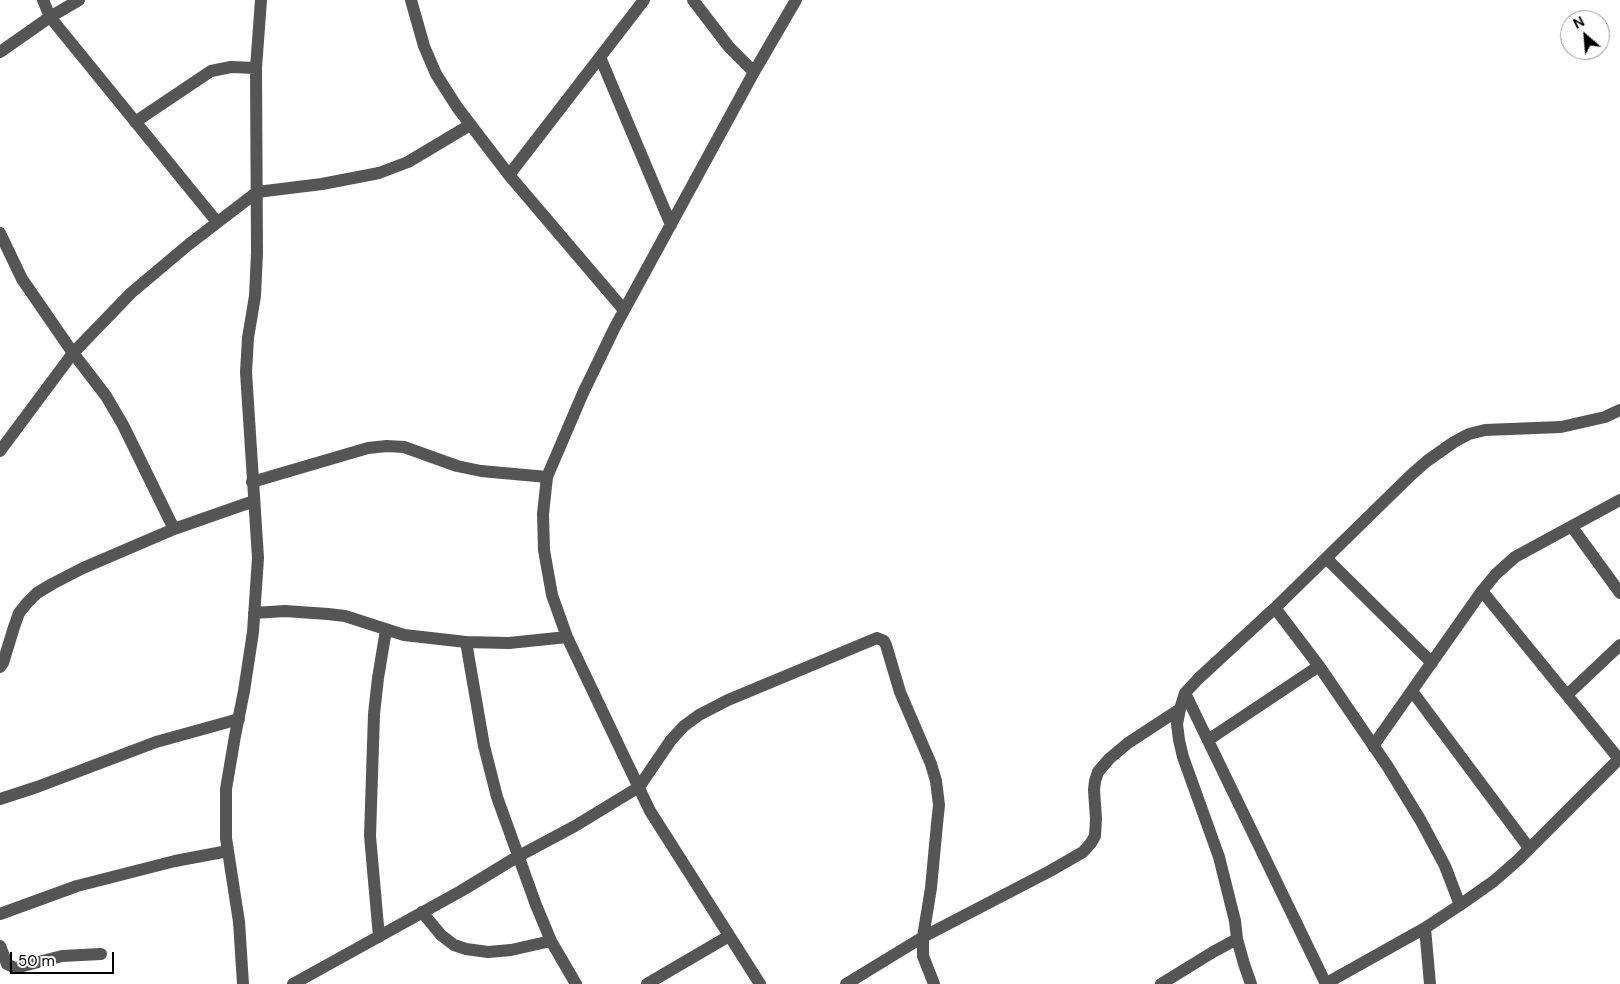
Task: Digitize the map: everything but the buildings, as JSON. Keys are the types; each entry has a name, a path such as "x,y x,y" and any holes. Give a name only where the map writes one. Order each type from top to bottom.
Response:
{"street":[{"path":"43,0 50,17 217,222"},
{"path":"0,52 50,17 79,0"},
{"path":"243,984 239,922 226,838 226,789 244,692 254,612 258,558 246,372 248,338 255,296 257,253 256,68 261,0"},
{"path":"411,0 424,46 436,74 470,125 509,175 624,310"},
{"path":"509,175 644,0"},
{"path":"693,0 729,47 754,72"},
{"path":"760,984 650,811 567,637 552,595 544,550 544,514 547,477 583,393 624,310 754,72 796,0"},
{"path":"600,57 671,224"},
{"path":"135,122 211,71 231,67 256,68"},
{"path":"0,451 73,353 131,293 188,245 256,192 322,184 379,173 408,162 470,125"},
{"path":"0,233 22,279 44,314 106,396 119,417 174,529"},
{"path":"1252,984 1237,939 1233,912 1219,857 1183,757 1177,724 1185,693 1416,470 1454,442 1469,434 1485,430 1561,427 1605,417 1620,410"},
{"path":"252,482 368,448 387,446 404,447 457,466 481,471 547,477"},
{"path":"1373,746 1482,590 1496,574 1515,557 1620,500"},
{"path":"0,667 19,613 37,593 83,568 174,529 254,501"},
{"path":"1572,527 1620,593"},
{"path":"1326,558 1432,663"},
{"path":"1185,693 1326,984 1425,928 1494,881 1620,758 1482,590"},
{"path":"1275,608 1319,666 1373,746 1435,845 1460,905"},
{"path":"254,612 285,611 328,614 366,622 404,635 466,642 508,642 567,637"},
{"path":"379,937 370,836 374,714 386,630"},
{"path":"293,984 575,826 639,787 671,740 699,714 778,678 877,638 886,645 900,692 931,764 936,781 939,805 931,888 923,937 923,956 934,984"},
{"path":"466,642 484,746 497,797 518,857 552,941 576,984"},
{"path":"1567,695 1620,645"},
{"path":"1208,740 1319,666"},
{"path":"1412,691 1529,848"},
{"path":"846,984 923,937 1000,898 1083,852 1094,836 1096,819 1094,790 1098,772 1109,759 1128,743 1180,709"},
{"path":"0,798 156,742 238,719"},
{"path":"0,914 77,886 175,861 228,851"},
{"path":"422,912 441,935 454,945 466,949 488,952 503,951 552,941"},
{"path":"1425,928 1430,984"},
{"path":"647,984 729,936"},
{"path":"1161,984 1212,952 1237,939"},
{"path":"0,946 7,964 16,968 62,956 101,954"}]}
